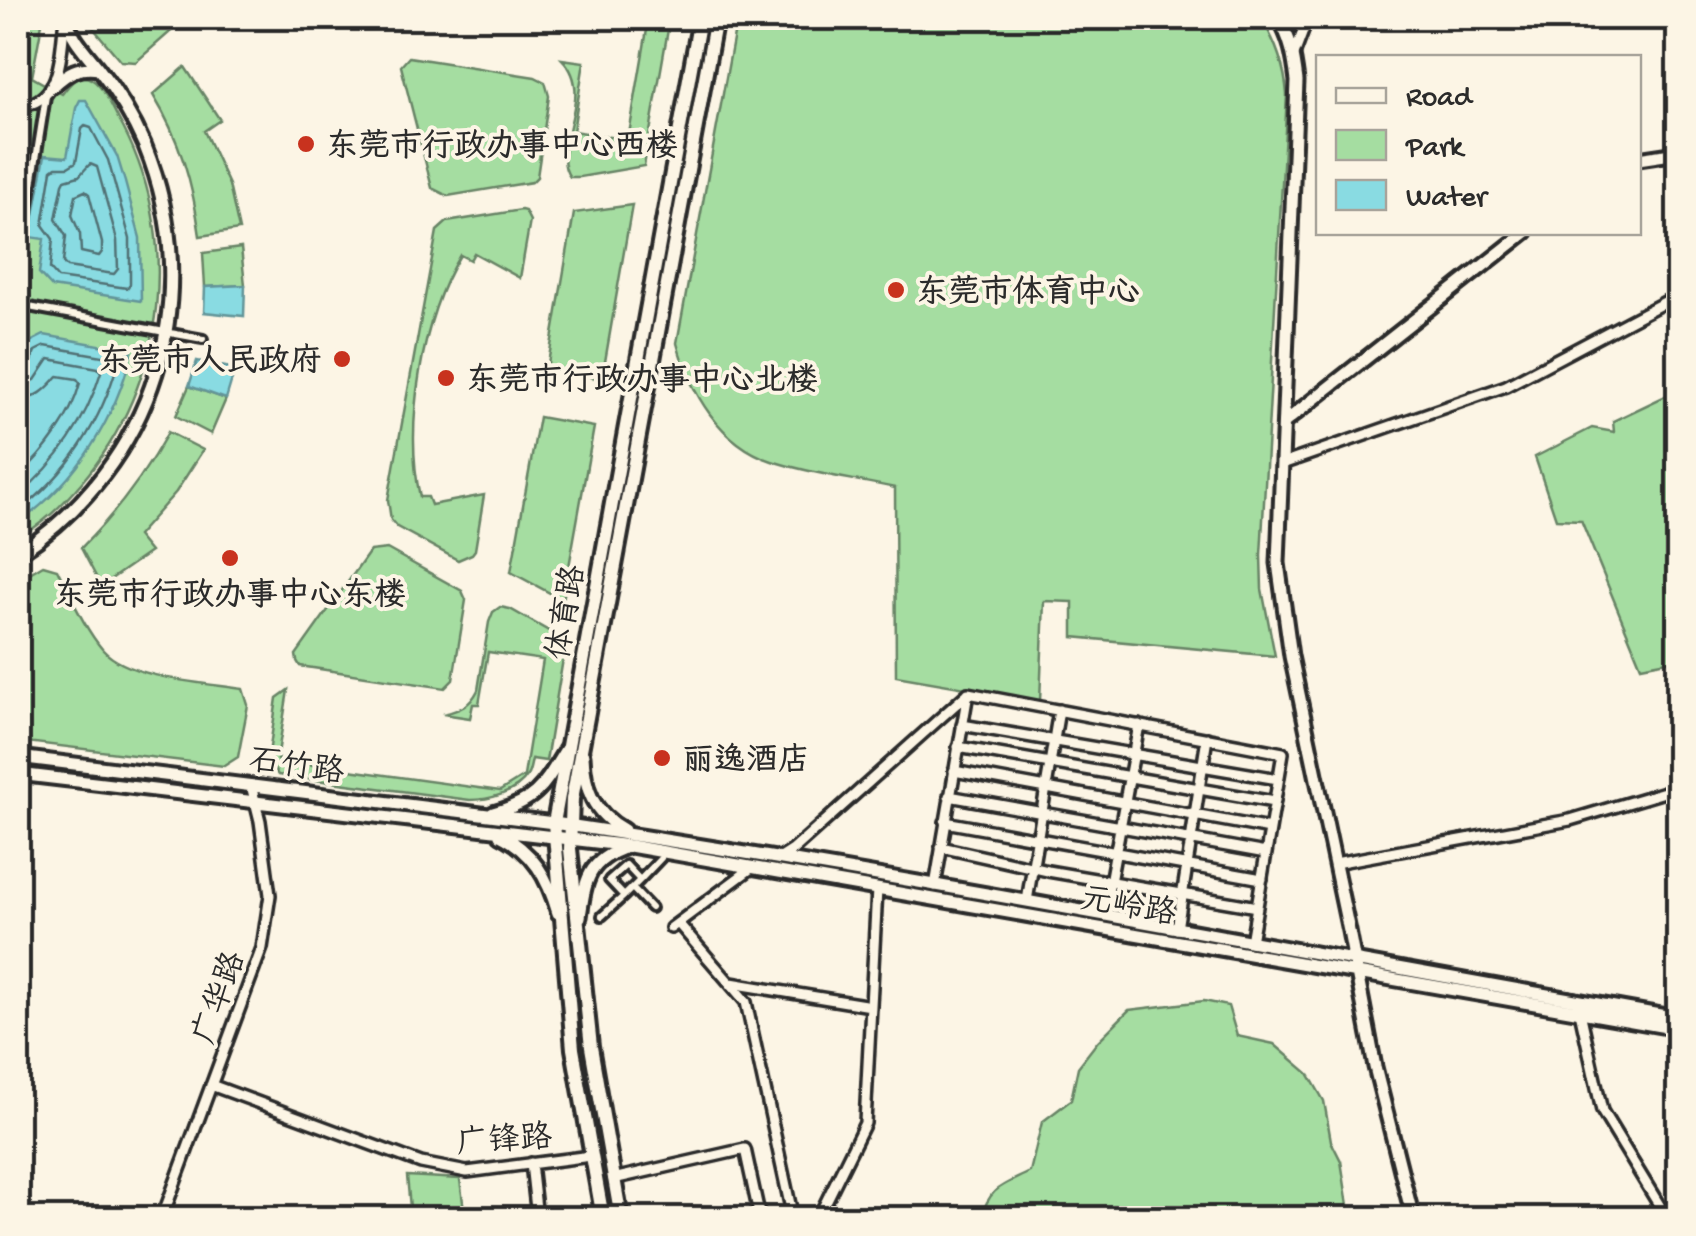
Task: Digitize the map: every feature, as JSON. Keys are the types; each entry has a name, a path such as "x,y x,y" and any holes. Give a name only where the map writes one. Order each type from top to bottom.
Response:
{"main road":[{"path":"687,18 693,55"},
{"name":"体育路","path":"603,1218 573,1049 562,927 562,831 568,746 700,18"},
{"name":"体育路","path":"621,1218 590,1046 578,926 562,831 583,748 716,18"}],"street":[{"path":"18,550 32,544 78,505 126,444 154,380 169,308 170,251 154,172 122,102 73,38 66,18"},
{"path":"18,273 20,243 66,18"},
{"path":"1278,18 1288,32 1294,55 1297,111 1278,563 1282,600 1374,1068 1412,1218"},
{"path":"1294,55 1308,18"},
{"path":"18,106 28,106 72,70 99,69"},
{"path":"1641,159 1678,152"},
{"path":"1285,422 1522,235"},
{"path":"1282,464 1506,386 1678,296"},
{"path":"18,306 203,339"},
{"path":"968,693 1282,753 1250,942"},
{"path":"935,886 968,693"},
{"path":"779,859 968,693"},
{"path":"1027,901 1059,710"},
{"path":"962,725 1278,779"},
{"path":"1104,915 1138,726"},
{"path":"1176,928 1207,738"},
{"path":"486,815 523,804 538,793 568,746"},
{"path":"958,747 1274,802"},
{"path":"578,926 590,870 601,858 631,840 600,814 590,799 584,778 583,748"},
{"name":"石竹路","path":"18,757 486,815 562,831"},
{"path":"954,771 1270,829"},
{"name":"石竹路","path":"18,774 486,829 562,831"},
{"name":"广华路","path":"162,1218 262,948 270,895 251,785"},
{"path":"1334,862 1570,820 1678,788"},
{"path":"949,796 1266,853"},
{"path":"945,822 1262,879"},
{"path":"486,829 514,842 542,871 562,927"},
{"name":"元岭路","path":"562,831 779,859 1027,901 1250,942 1356,967 1678,1030"},
{"name":"元岭路","path":"631,840 877,889 1678,1018"},
{"path":"942,847 1257,908"},
{"path":"602,916 661,858"},
{"path":"608,863 617,873"},
{"path":"624,896 610,880 617,873 626,865 640,880"},
{"path":"753,867 674,926 746,1002 792,1218"},
{"path":"632,888 651,908"},
{"path":"818,1218 865,1123 877,889"},
{"path":"730,983 871,1006"},
{"path":"1580,1012 1602,1111 1667,1218"},
{"name":"广锋路","path":"211,1085 421,1164 467,1172 591,1156"},
{"path":"613,1179 745,1149 760,1218"},
{"path":"530,1163 537,1218"}],"green space":[{"path":"18,18 43,18 32,77 62,94 78,78 85,77 98,84 108,98 139,163 152,209 158,258 148,354 132,400 110,443 81,483 52,513 18,537"},
{"path":"88,18 186,18 136,62 121,61"},
{"path":"649,18 670,18 644,166 570,177 565,152 575,89 572,73 562,59 584,62 573,131 628,140"},
{"name":"东莞市体育中心","path":"737,18 1261,18 1279,55 1287,95 1261,555 1262,589 1275,656 1073,637 1073,602 1044,601 1040,701 896,676 895,488 787,466 737,442 699,397 677,343"},
{"path":"409,57 535,77 545,82 549,96 537,177 532,182 448,196 432,188 401,66"},
{"path":"185,67 220,120 204,131 229,185 239,230 200,236 184,163 153,95"},
{"path":"632,205 602,379 547,369 574,213"},
{"path":"521,210 530,221 520,278 474,253 470,260 460,255 435,309 420,373 414,438 420,497 428,497 431,505 484,495 475,550 458,560 397,527 391,520 388,500 437,231 447,222"},
{"path":"241,248 245,285 205,287 203,253"},
{"path":"189,386 226,399 211,434 176,416"},
{"path":"1678,390 1678,659 1641,666 1581,520 1556,519 1535,457 1592,428 1614,432 1613,421"},
{"path":"539,417 594,427 563,600 511,572"},
{"path":"168,432 203,450 176,492 137,536 150,552 101,586 81,548 129,493"},
{"path":"387,549 462,591 466,600 453,680 445,688 300,666 297,661 296,655 370,551"},
{"path":"43,565 57,569 90,632 115,660 149,674 243,689 248,705 238,757 224,766 18,741 18,580"},
{"path":"500,607 566,641 546,761 532,759 528,774 516,787 493,797 470,800 278,775 268,761 277,698 288,690 277,760 500,791 524,776 543,660 488,652 479,704 473,704 470,718 443,714 464,706 478,690 489,622"},
{"path":"1204,1001 1228,1006 1237,1036 1274,1044 1308,1073 1324,1101 1331,1141 1341,1161 1350,1218 981,1218 993,1193 1030,1172 1042,1122 1071,1100 1078,1067 1129,1010"},
{"path":"407,1176 460,1179 465,1218 411,1218"}],"water":[{"path":"80,100 86,100 117,156 125,182 140,238 141,301 52,287 39,273 44,239 30,237 45,155 67,157"},
{"path":"245,285 244,316 204,312 205,287"},
{"path":"44,335 132,351 105,424 77,467 41,505 18,521 22,463 18,462 18,378 26,344"},
{"path":"197,361 235,369 226,399 189,386"}],"place":[{"name":"东莞市行政办事中心西楼","path":"306,144"},
{"name":"东莞市体育中心","path":"896,290"},
{"name":"东莞市人民政府","path":"342,359"},
{"name":"东莞市行政办事中心北楼","path":"446,378"},
{"name":"东莞市行政办事中心东楼","path":"230,558"},
{"name":"丽逸酒店","path":"662,758"}]}
